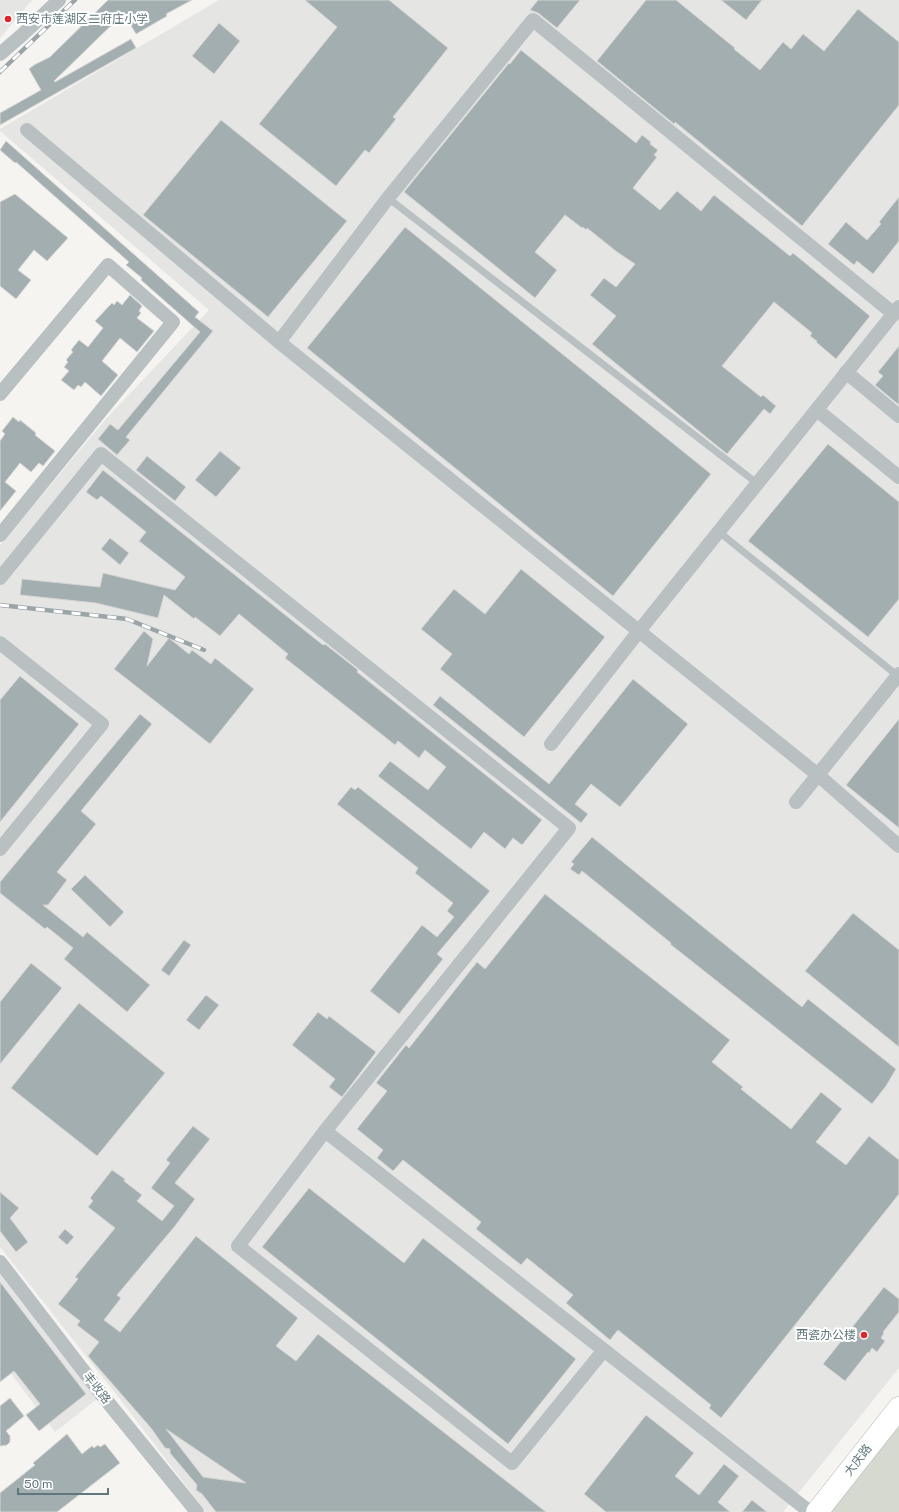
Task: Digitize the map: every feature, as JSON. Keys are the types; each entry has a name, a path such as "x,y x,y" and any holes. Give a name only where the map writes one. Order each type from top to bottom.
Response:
{"main road":[{"name":"大庆路","path":"817,1512 899,1408"}],"street":[{"path":"0,54 59,0"},
{"path":"279,342 388,198 533,20 896,311 639,631 551,744"},
{"path":"27,130 279,342 818,775 899,846"},
{"path":"0,394 108,265 173,322 0,536"},
{"path":"846,372 899,416"},
{"path":"817,410 899,477"},
{"path":"0,578 101,454 569,828 325,1132 238,1246 512,1463 604,1350"},
{"path":"0,643 102,724 0,849"},
{"path":"796,802 898,675"},
{"path":"325,1132 810,1512"},
{"name":"丰收路","path":"0,1262 102,1395 197,1512"}],"lane":[{"path":"388,198 758,484"},
{"path":"719,532 898,675"}],"shaded area":[{"name":"西安市莲湖区二府庄小学","path":"0,0 32,0 0,38"},
{"path":"219,0 899,0 899,1368 783,1512 206,1512 116,1394 0,1247 0,545 105,420 209,310 0,131 0,129"},
{"path":"0,1262 102,1395 55,1432 0,1359"},
{"path":"899,1424 899,1512 829,1512"}],"building":[{"path":"108,0 192,0 166,14 167,16 136,34 124,13 54,81 55,82 131,39 136,48 0,125 0,113 41,90 29,69 50,57"},
{"path":"305,0 389,0 448,48 393,117 396,119 369,153 365,150 336,186 259,124 337,27"},
{"path":"538,0 580,0 557,28 538,13 530,10"},
{"path":"646,0 676,0 760,70 783,42 791,49 803,34 824,51 858,9 899,42 899,105 802,226 675,122 674,124 597,61"},
{"path":"721,0 762,0 746,20"},
{"path":"219,23 240,41 214,74 192,56"},
{"path":"521,50 636,143 642,135 658,150 654,155 657,157 633,188 660,210 677,191 701,211 714,195 790,256 793,253 870,316 836,359 810,336 812,333 774,302 722,366 761,397 763,395 776,406 770,414 764,409 727,454 592,344 616,316 590,295 604,278 616,287 635,264 587,228 586,230 583,227 582,228 565,215 535,252 557,270 535,298 404,192"},
{"path":"221,120 347,221 268,317 143,215"},
{"path":"6,141 199,312 195,317 213,331 126,437 130,440 117,455 98,439 110,424 118,430 200,332 141,280 142,278 126,265 129,262 16,162 15,163 0,150"},
{"path":"15,194 68,238 47,261 34,250 18,270 31,280 16,299 0,286 0,202"},
{"path":"899,197 899,241 873,274 857,261 854,265 828,244 846,222 867,240 881,224 879,222"},
{"path":"405,227 711,474 613,596 307,348"},
{"path":"130,295 142,306 139,311 141,313 137,318 154,331 137,352 120,338 102,361 118,375 101,396 85,382 81,387 78,385 74,390 61,380 69,371 64,367 68,362 66,360 73,352 71,350 79,340 88,347 103,328 95,321 112,303 114,305 117,301 122,305"},
{"path":"899,346 899,405 875,385 883,376 878,372"},
{"path":"13,417 19,422 20,420 36,433 35,435 55,451 43,466 39,463 31,472 20,463 5,482 16,491 0,511 0,441 5,434 2,431"},
{"path":"828,444 899,502 899,599 868,637 748,541"},
{"path":"220,451 241,468 216,497 195,480"},
{"path":"147,456 186,487 175,501 136,470"},
{"path":"103,470 323,645 325,644 358,670 357,672 542,820 522,845 513,838 505,849 484,832 471,849 378,776 390,761 428,790 446,767 425,750 419,758 398,741 395,745 285,658 288,654 239,614 220,636 195,617 194,619 164,595 158,618 96,603 20,595 22,579 100,587 103,573 175,590 185,577 139,541 146,532 101,496 97,500 86,492"},
{"path":"110,538 129,553 120,565 101,549"},
{"path":"521,569 605,637 524,737 440,669 452,654 421,629 454,589 485,614"},
{"path":"144,631 153,639 147,666 169,638 189,654 192,650 211,664 215,658 254,689 210,744 114,669"},
{"path":"20,676 79,724 0,822 0,700"},
{"path":"633,679 688,724 620,807 591,784 575,804 588,814 581,823 433,705 440,696 549,784"},
{"path":"140,714 152,724 81,811 96,824 57,872 67,880 48,905 43,905 83,937 87,932 150,985 127,1012 64,959 73,948 47,927 45,929 0,893 0,882"},
{"path":"899,719 899,828 846,785"},
{"path":"351,787 355,790 358,787 490,891 437,954 443,959 399,1014 370,991 422,925 437,937 454,917 447,911 453,903 415,873 418,868 337,804"},
{"path":"592,837 802,1007 808,999 896,1069 886,1086 872,1104 670,944 671,943 582,871 579,875 570,869 574,864 571,862"},
{"path":"85,875 124,912 110,927 71,889"},
{"path":"545,894 730,1040 712,1062 743,1087 741,1089 791,1129 821,1092 842,1109 816,1142 846,1165 869,1136 899,1160 899,1194 721,1418 709,1408 711,1405 618,1330 610,1340 566,1303 573,1295 527,1258 521,1265 476,1229 481,1222 403,1160 393,1171 377,1158 383,1150 357,1129 387,1091 376,1083 406,1045 409,1048 477,962 485,969"},
{"path":"853,913 899,950 899,1047 805,971"},
{"path":"184,940 191,945 169,976 161,970"},
{"path":"31,963 62,988 0,1064 0,1002"},
{"path":"206,995 219,1005 199,1030 186,1020"},
{"path":"79,1003 165,1073 97,1156 11,1088"},
{"path":"318,1012 327,1019 329,1016 376,1052 342,1097 329,1087 335,1079 292,1045"},
{"path":"193,1126 210,1139 175,1183 195,1199 175,1226 117,1295 121,1298 104,1320 120,1332 196,1236 298,1318 276,1346 296,1361 318,1334 546,1512 216,1512 202,1494 196,1490 197,1485 170,1453 170,1449 165,1448 151,1428 88,1356 99,1342 77,1325 80,1321 58,1304 78,1279 75,1277 115,1228 88,1207 93,1201 90,1198 112,1170 125,1179 124,1181 142,1195 137,1201 162,1221 174,1206 151,1188 170,1163 166,1160","holes":["166,1429 246,1483 203,1477"]},
{"path":"309,1188 404,1263 423,1238 576,1359 508,1444 262,1247"},
{"path":"0,1192 19,1208 10,1218 28,1242 16,1252 0,1231"},
{"path":"65,1229 74,1237 67,1245 58,1237"},
{"path":"0,1282 86,1394 39,1431 26,1415 40,1404 14,1371 0,1382"},
{"name":"西瓷办公楼","path":"884,1287 899,1299 899,1312 883,1332 884,1333 881,1338 885,1341 877,1352 872,1348 845,1381 823,1364"},
{"path":"10,1398 24,1416 6,1431 10,1436 10,1442 7,1445 0,1446 0,1406"},
{"path":"646,1415 694,1453 675,1476 699,1495 724,1464 739,1476 718,1502 730,1512 606,1512 584,1494"},
{"path":"67,1434 82,1454 92,1446 94,1448 98,1445 100,1447 105,1444 120,1463 57,1512 0,1512 0,1493 35,1465 33,1463"},
{"path":"752,1500 767,1512 742,1512"}],"railway":[{"path":"0,72 75,0"},
{"path":"0,605 127,619 204,650"}],"place":[{"name":"西安市莲湖区二府庄小学","path":"8,19"},
{"name":"西瓷办公楼","path":"864,1335"}]}
